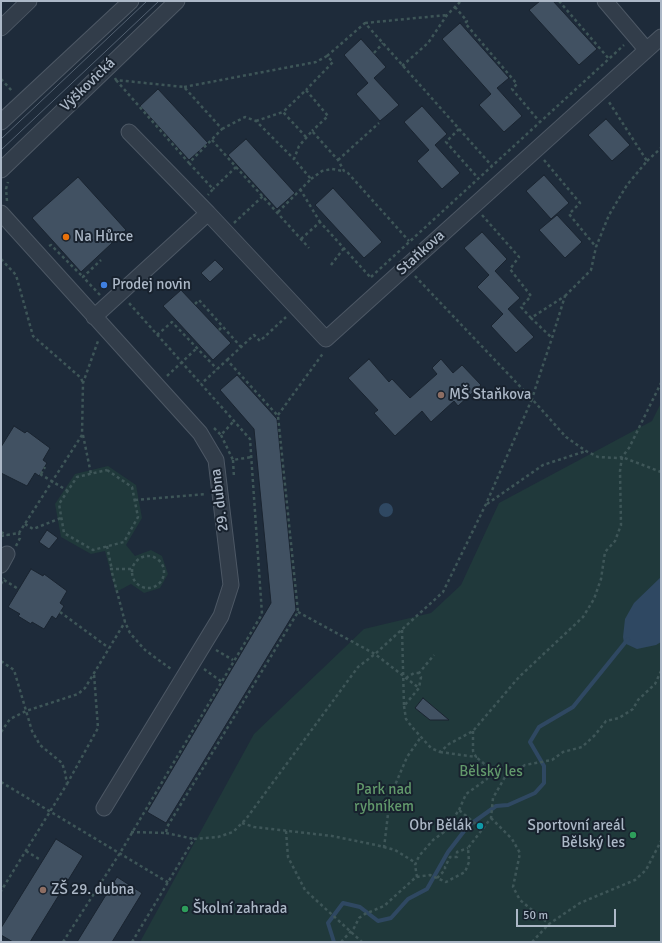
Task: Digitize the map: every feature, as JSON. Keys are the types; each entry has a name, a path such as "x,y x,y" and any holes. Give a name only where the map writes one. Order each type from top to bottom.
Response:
{"street":[{"path":"1,28 30,1"},
{"path":"1,122 131,1"},
{"name":"Výškovická","path":"5,174 177,1"},
{"path":"605,1 645,48 643,51"},
{"name":"Staňkova","path":"130,132 326,339 643,51 661,37"},
{"path":"94,317 204,209"},
{"name":"29. dubna","path":"5,210 94,317 200,433 216,460 231,585 221,616 104,808"}],"path":[{"path":"402,66 428,43 447,15 461,1"},
{"path":"559,1 609,59"},
{"path":"455,7 467,21 464,24 517,84 512,89 539,121"},
{"path":"116,80 184,87 316,62 328,56 365,23 447,15"},
{"path":"365,23 492,166"},
{"path":"366,282 539,121 627,42"},
{"path":"374,53 383,43"},
{"path":"256,121 282,112 333,62 328,56"},
{"path":"112,75 189,164 213,189"},
{"path":"1,79 14,93"},
{"path":"184,87 222,129"},
{"path":"294,159 299,146 306,137 328,116 306,90"},
{"path":"606,98 647,161"},
{"path":"282,112 306,137"},
{"path":"189,164 222,129 245,117 256,121 294,159 310,179"},
{"path":"338,160 379,123"},
{"path":"459,129 446,142 478,178"},
{"path":"312,131 338,160 344,171"},
{"path":"212,140 309,248"},
{"path":"531,318 565,296 592,270 596,247 609,215 627,185 647,161 661,148"},
{"path":"541,156 580,203 569,214 596,247"},
{"path":"204,209 213,189 236,167"},
{"path":"278,212 310,179 322,171 332,169 344,171 348,173 409,241"},
{"path":"5,174 5,210"},
{"path":"300,189 320,222 372,277"},
{"path":"225,231 262,196"},
{"path":"480,213 519,257 510,269 531,296 521,307 552,338"},
{"path":"301,239 320,222"},
{"path":"44,249 51,245 101,297 106,295 116,297 158,336 250,440 262,614 233,660 222,682 131,832 120,853 63,942"},
{"path":"331,265 344,248"},
{"path":"1,259 16,275 33,336 81,378 83,383"},
{"path":"83,277 102,260"},
{"path":"413,273 566,437 586,451 598,457 622,457 661,472"},
{"path":"131,832 166,833 194,839 218,837 233,832 242,823 358,667 375,654 443,592 486,504 532,399 565,296"},
{"path":"195,304 199,300 241,347"},
{"path":"200,384 254,335 260,341 289,314"},
{"path":"158,336 172,322 217,369"},
{"path":"219,330 223,326"},
{"path":"91,474 82,435 83,383 101,333 105,328"},
{"path":"278,416 325,352 320,347"},
{"path":"162,381 197,348"},
{"path":"166,833 167,827 298,612 278,416 227,360"},
{"path":"440,752 449,744 473,732 519,677 583,617 594,600 601,579 605,552 615,541 621,525 620,471 622,457 661,383"},
{"path":"221,435 234,422"},
{"path":"212,426 221,435 233,460 234,479"},
{"path":"1,536 19,533 82,435"},
{"path":"486,504 543,465 586,451"},
{"path":"233,460 251,457"},
{"path":"45,466 41,474 68,491"},
{"path":"107,470 132,487 138,518 124,542 93,550 64,533 59,504 77,477 91,474 107,470"},
{"path":"135,500 220,493"},
{"path":"24,524 33,529 61,518"},
{"path":"1,532 8,536"},
{"path":"107,546 116,592"},
{"path":"150,555 161,562 164,574 158,585 147,589 135,582 131,569 136,558 150,555"},
{"path":"111,569 131,569"},
{"path":"111,569 125,622 130,632 145,650 171,669"},
{"path":"4,580 20,590"},
{"path":"60,612 109,648"},
{"path":"298,612 375,654 419,688"},
{"path":"1,732 10,720 26,710 78,694 94,673 125,622"},
{"path":"402,629 404,706 406,719 431,748 440,752 476,757"},
{"path":"218,645 215,651 233,660"},
{"path":"404,706 419,688 419,673 434,655"},
{"path":"1,661 14,670 32,731 40,745 62,763 66,772 67,784"},
{"path":"203,669 222,682"},
{"path":"437,878 445,870 450,857 457,857 457,852 468,848 491,818 493,798 508,774 525,765 552,760 563,752 582,747 595,735 606,721 619,718 633,708 638,700 656,684 661,671"},
{"path":"1,891 51,812 98,728 94,673"},
{"path":"404,677 414,673 419,673"},
{"path":"417,877 416,863 419,856 433,840 444,832 459,810 466,794 487,780 489,774 488,767 476,757 473,751 473,732"},
{"path":"384,848 390,797 407,757 421,737"},
{"path":"1,782 169,883"},
{"path":"459,810 482,829"},
{"path":"491,818 512,839 520,852 513,887 520,900 549,924"},
{"path":"242,823 254,827 332,836 395,850 416,863"},
{"path":"286,831 288,857 305,890 362,942"},
{"path":"132,942 169,883 194,839"},
{"path":"532,942 549,924 580,903 635,880 646,870 661,841"},
{"path":"341,942 359,918 384,906 402,888 417,877 430,875 446,882 465,872 469,862 468,848"},
{"path":"26,851 39,859"}],"green space":[{"name":"Bělský les","path":"661,403 661,942 140,942 254,734 364,629 431,613 461,585 499,503 652,421"},
{"path":"108,466 136,485 142,518 126,545 135,556 151,550 162,556 168,574 160,588 144,593 131,584 116,592 105,551 91,554 61,537 55,504 75,474"}],"water":[{"path":"386,503 391,505 393,510 391,515 386,517 381,515 379,510 381,505"},
{"path":"661,577 661,642 656,645 637,649 624,643 623,637 625,619 634,603"}],"building":[{"path":"540,1 553,1 597,49 579,65 529,10"},
{"path":"460,23 509,78 497,88 522,116 504,132 479,105 491,94 442,39"},
{"path":"361,39 386,67 374,78 399,105 380,121 356,94 368,83 344,55"},
{"path":"158,89 208,143 189,160 140,106"},
{"path":"422,106 447,134 435,145 460,173 442,189 417,161 429,150 404,122"},
{"path":"606,119 630,145 612,161 588,135"},
{"path":"246,139 295,193 277,209 228,155"},
{"path":"544,175 569,203 551,219 526,191"},
{"path":"78,177 126,230 81,272 32,218"},
{"path":"333,188 382,242 364,258 315,205"},
{"path":"557,215 582,242 565,258 539,230"},
{"path":"482,232 507,259 495,271 520,298 508,309 534,337 516,353 491,326 503,314 477,287 489,275 464,248"},
{"path":"215,260 224,269 210,282 201,273"},
{"path":"181,290 231,343 213,360 163,306"},
{"name":"MŠ Staňkova","path":"369,359 389,382 392,379 410,398 437,374 432,368 441,359 453,373 462,365 481,385 458,406 454,401 431,422 422,411 395,436 374,413 378,410 348,378"},
{"path":"237,375 277,419 296,610 166,823 147,812 271,603 254,429 220,390"},
{"path":"14,426 25,433 27,431 50,448 43,460 47,463 39,476 35,473 27,486 1,473 1,447"},
{"path":"47,530 58,538 49,549 39,542"},
{"path":"31,569 43,576 44,574 67,591 60,603 64,606 56,619 52,616 44,629 32,622 31,624 18,616 20,614 8,607"},
{"path":"423,698 449,720 430,720 415,708"},
{"name":"ZŠ 29. dubna","path":"56,839 83,856 30,942 13,942 1,935 1,928"},
{"name":"ZŠ 29. dubna","path":"117,877 142,893 112,942 77,942"}],"waterway":[{"path":"334,942 328,923 343,903 360,907 378,921 391,918 408,899 427,889 448,852 468,826 496,806 508,805 535,793 544,783 544,766 530,742 539,727 573,707 628,639"}],"tram line":[{"path":"1,139 147,1"},
{"path":"1,150 159,1"}],"place":[{"name":"Na Hůrce","path":"66,237"},
{"name":"Prodej novin","path":"104,285"},
{"name":"MŠ Staňkova","path":"441,395"},
{"name":"Obr Bělák","path":"480,826"},
{"name":"Sportovní areál Bělský les","path":"633,835"},
{"name":"ZŠ 29. dubna","path":"43,890"},
{"name":"Školní zahrada","path":"185,909"}],"park label":[{"name":"Park nad rybníkem","path":"384,798"}]}
